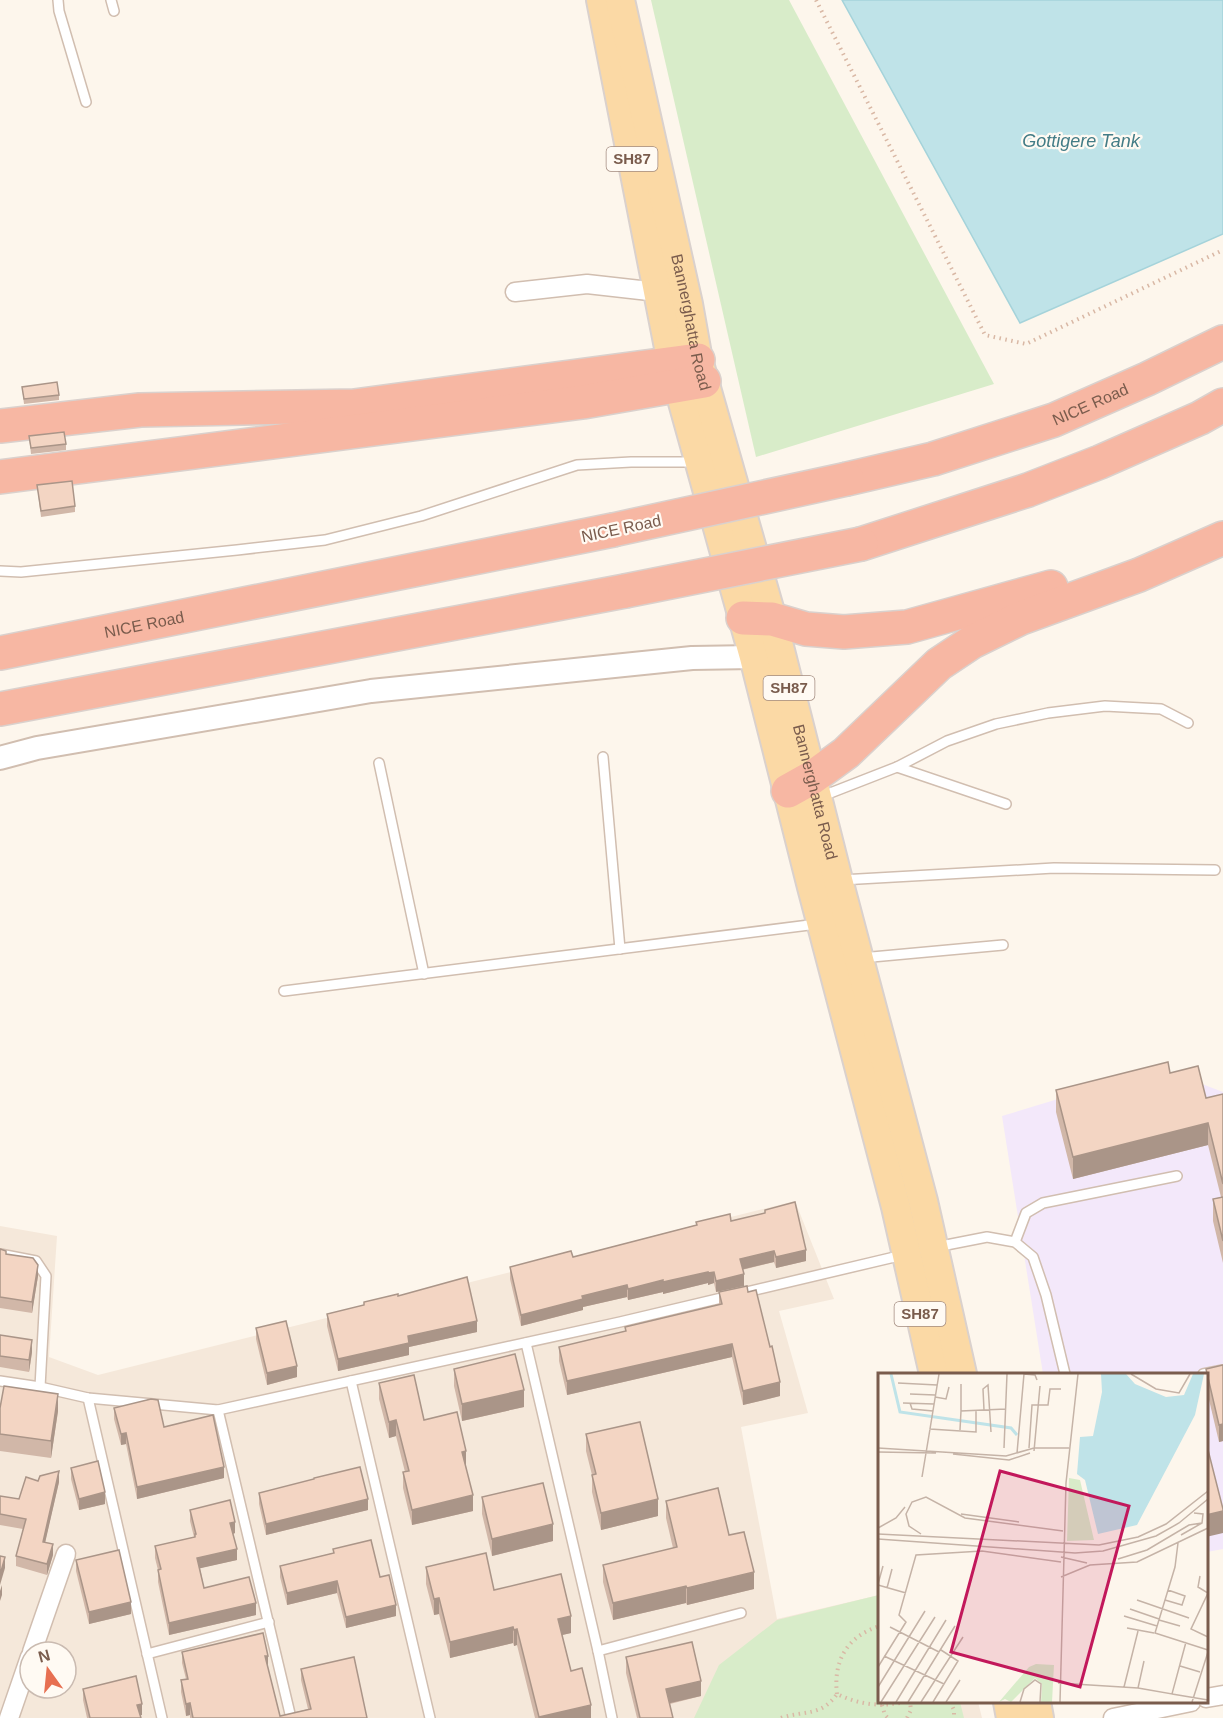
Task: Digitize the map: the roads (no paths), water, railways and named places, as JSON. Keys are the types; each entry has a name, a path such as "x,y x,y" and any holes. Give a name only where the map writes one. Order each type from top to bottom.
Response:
{"highway":[{"name":"NICE Road","path":"0,653 613,530 933,459 1054,420 1223,342"},
{"path":"0,426 140,410 354,406 688,373"},
{"path":"0,477 584,402 688,373"},
{"path":"0,709 861,544 1028,490 1120,453 1200,418 1223,405"},
{"path":"758,618 806,629 844,632 907,627 1068,582 1198,531 1223,518"},
{"path":"806,789 939,664 972,642 1021,618 1139,575 1223,538"}],"main road":[{"name":"Bannerghatta Road","path":"601,0 658,292 688,373 806,789 896,1207 920,1251 962,1373"},
{"name":"Bannerghatta Road","path":"620,0 688,304 688,373 700,462 758,618 754,657 806,789 838,880 835,922 859,958 923,1201 920,1251 934,1373"},
{"path":"1008,1703 1011,1718"},
{"path":"1036,1703 1039,1718"}],"street":[{"path":"514,292 588,284 658,292"},
{"path":"0,758 37,748 371,691 692,658 754,657"},
{"path":"36,1640 66,1554"},
{"path":"9,1718 18,1692"},
{"path":"1208,1698 1223,1695"},
{"path":"1113,1718 1182,1703"}],"lane":[{"path":"58,0 59,11 86,102"},
{"path":"111,0 114,11"},
{"path":"0,571 32,571 325,540 421,516 577,465 700,462"},
{"path":"806,789 897,767 947,741 996,724 1048,713 1105,706 1161,709 1188,723"},
{"path":"603,757 620,949"},
{"path":"379,763 424,974"},
{"path":"897,767 1006,804"},
{"path":"838,880 1054,868 1215,870"},
{"path":"284,991 835,922"},
{"path":"859,958 1003,945"},
{"path":"1015,1242 1026,1213 1043,1203 1177,1176"},
{"path":"0,1381 88,1398 218,1410 620,1322 987,1237 1015,1242 1033,1257 1046,1295 1065,1373"},
{"path":"0,1254 36,1260 46,1276 40,1387"},
{"path":"526,1343 612,1718"},
{"path":"1208,1373 1223,1370"},
{"path":"351,1381 430,1718"},
{"path":"88,1398 162,1718"},
{"path":"218,1410 291,1718"},
{"path":"598,1652 741,1613"},
{"path":"147,1654 269,1622"}],"water":[{"name":"Gottigere Tank","path":"842,0 1223,0 1223,234 1020,323"}]}
